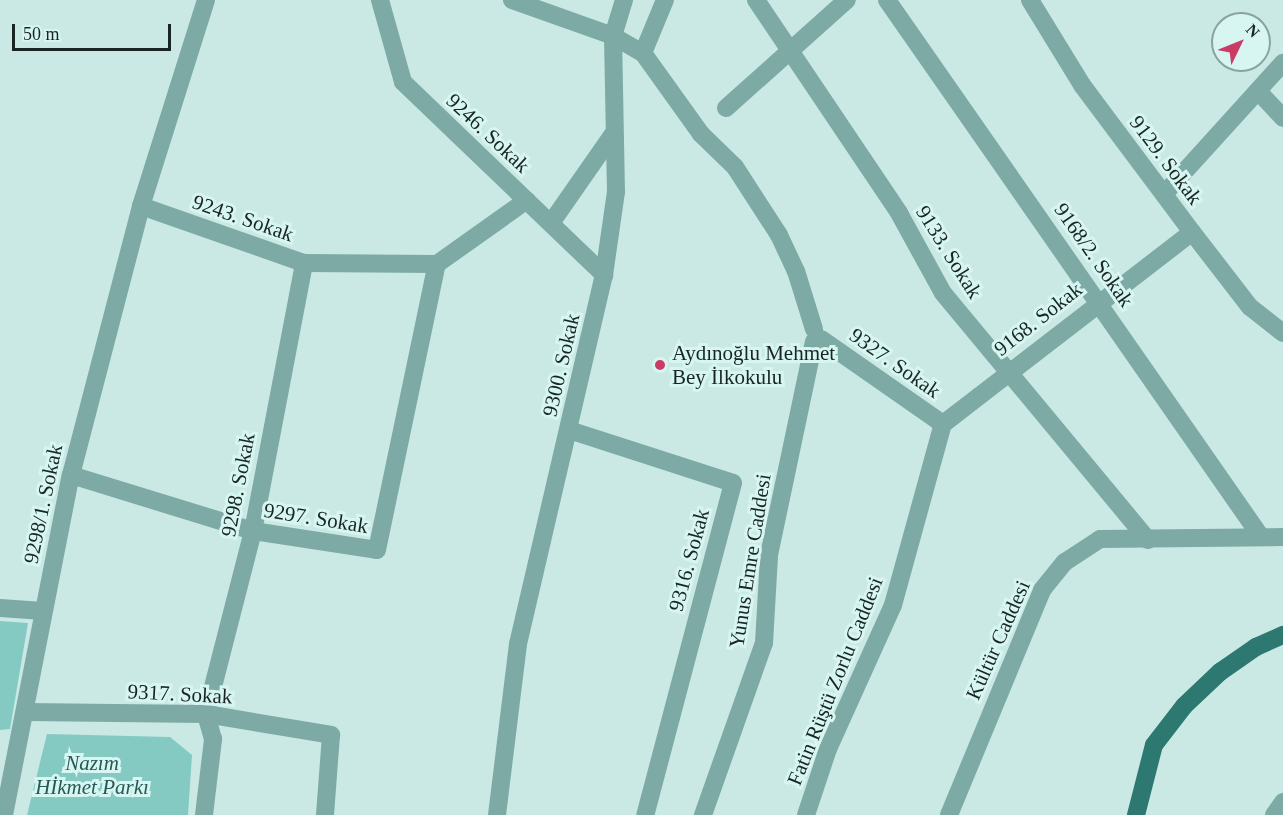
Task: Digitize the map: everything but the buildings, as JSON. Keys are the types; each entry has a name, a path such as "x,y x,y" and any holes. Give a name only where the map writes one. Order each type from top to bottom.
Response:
{"main road":[{"path":"1137,815 1154,745 1184,706 1229,666 1256,647 1283,635"}],"street":[{"path":"141,206 206,0"},
{"name":"9246. Sokak","path":"380,0 403,82 604,275"},
{"name":"Yunus Emre Caddesi","path":"512,0 613,36 643,53 701,134 735,167 779,235 796,271 816,337 769,555 764,644 703,815"},
{"name":"9300. Sokak","path":"497,815 503,737 518,644 604,275 616,192 613,134 613,36 624,0"},
{"path":"643,53 665,0"},
{"name":"9133. Sokak","path":"756,0 899,213 943,293 1148,540"},
{"path":"726,108 847,0"},
{"name":"9168/2. Sokak","path":"887,0 1099,301 1261,537"},
{"name":"9129. Sokak","path":"1030,0 1082,84 1165,192 1192,232 1250,307 1283,333"},
{"path":"1165,192 1283,63"},
{"path":"1258,91 1283,118"},
{"path":"551,223 613,134"},
{"path":"436,264 527,200"},
{"name":"9243. Sokak","path":"141,206 304,263 436,264"},
{"name":"9298/1. Sokak","path":"4,815 70,475 141,206"},
{"name":"9168. Sokak","path":"943,424 1007,371 1192,232"},
{"name":"9298. Sokak","path":"206,714 253,531 304,263"},
{"name":"9297. Sokak","path":"70,475 253,531 377,550 436,264"},
{"name":"9327. Sokak","path":"816,337 943,424"},
{"name":"Fatin Rüştü Zorlu Caddesi","path":"806,815 828,749 893,605 943,424"},
{"name":"9316. Sokak","path":"568,430 733,483 645,815"},
{"name":"Kültür Caddesi","path":"949,815 1042,590 1065,562 1100,539 1283,537"},
{"path":"0,608 43,611"},
{"name":"9317. Sokak","path":"25,712 206,714 331,735 326,815"},
{"path":"204,815 213,739 206,714"},
{"path":"1274,815 1283,802"}],"green space":[{"path":"0,621 28,623 10,729 0,730"},
{"name":"Nazım Hİkmet Parkı","path":"47,734 170,737 192,755 188,815 27,815"}],"place":[{"name":"Aydınoğlu Mehmet Bey İlkokulu","path":"660,365"}]}
